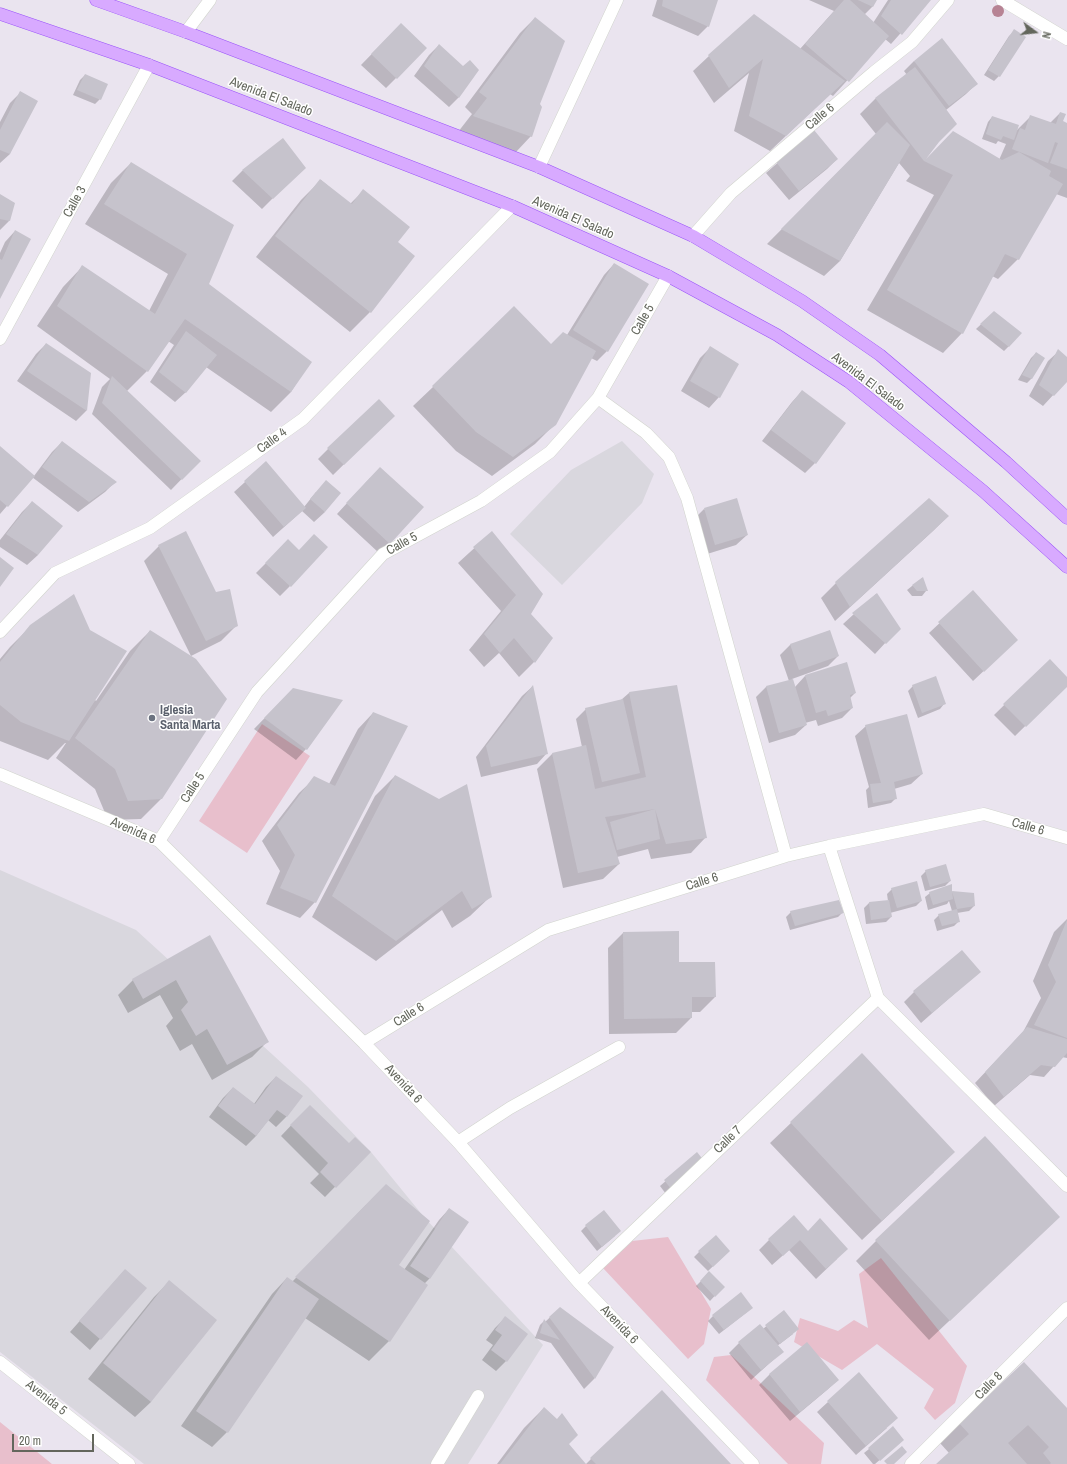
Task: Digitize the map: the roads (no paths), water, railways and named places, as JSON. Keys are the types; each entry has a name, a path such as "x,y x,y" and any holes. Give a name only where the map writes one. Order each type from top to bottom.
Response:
{"main road":[{"name":"Avenida El Salado","path":"96,0 186,32 539,167 693,236 802,301 880,355 1006,462 1067,518"},
{"name":"Avenida El Salado","path":"0,14 150,65 512,206 668,276 776,335 849,382 983,491 1067,568"}],"street":[{"path":"186,32 210,0"},
{"path":"539,167 617,0"},
{"name":"Calle 6","path":"693,236 731,193 868,77 912,42 948,0"},
{"path":"1002,0 1067,39"},
{"name":"Calle 3","path":"0,339 150,65"},
{"name":"Calle 4","path":"0,632 55,573 150,528 303,418 512,206"},
{"name":"Calle 5","path":"158,841 257,692 383,554 488,497 550,452 598,398 668,276"},
{"path":"598,398 646,433 669,457 687,498 786,856"},
{"name":"Avenida 6","path":"0,774 158,841 364,1043 458,1142 579,1283 753,1464"},
{"name":"Calle 6","path":"364,1043 548,930 786,856 984,814 1067,838"},
{"path":"829,846 878,998 1067,1186"},
{"name":"Calle 7","path":"579,1283 878,998"},
{"path":"458,1142 510,1108 619,1047"},
{"name":"Calle 8","path":"911,1464 1067,1308"},
{"name":"Avenida 5","path":"0,1362 129,1464"},
{"path":"437,1464 478,1396"}],"place":[{"name":"Iglesia Santa Marta","path":"152,718"}]}
